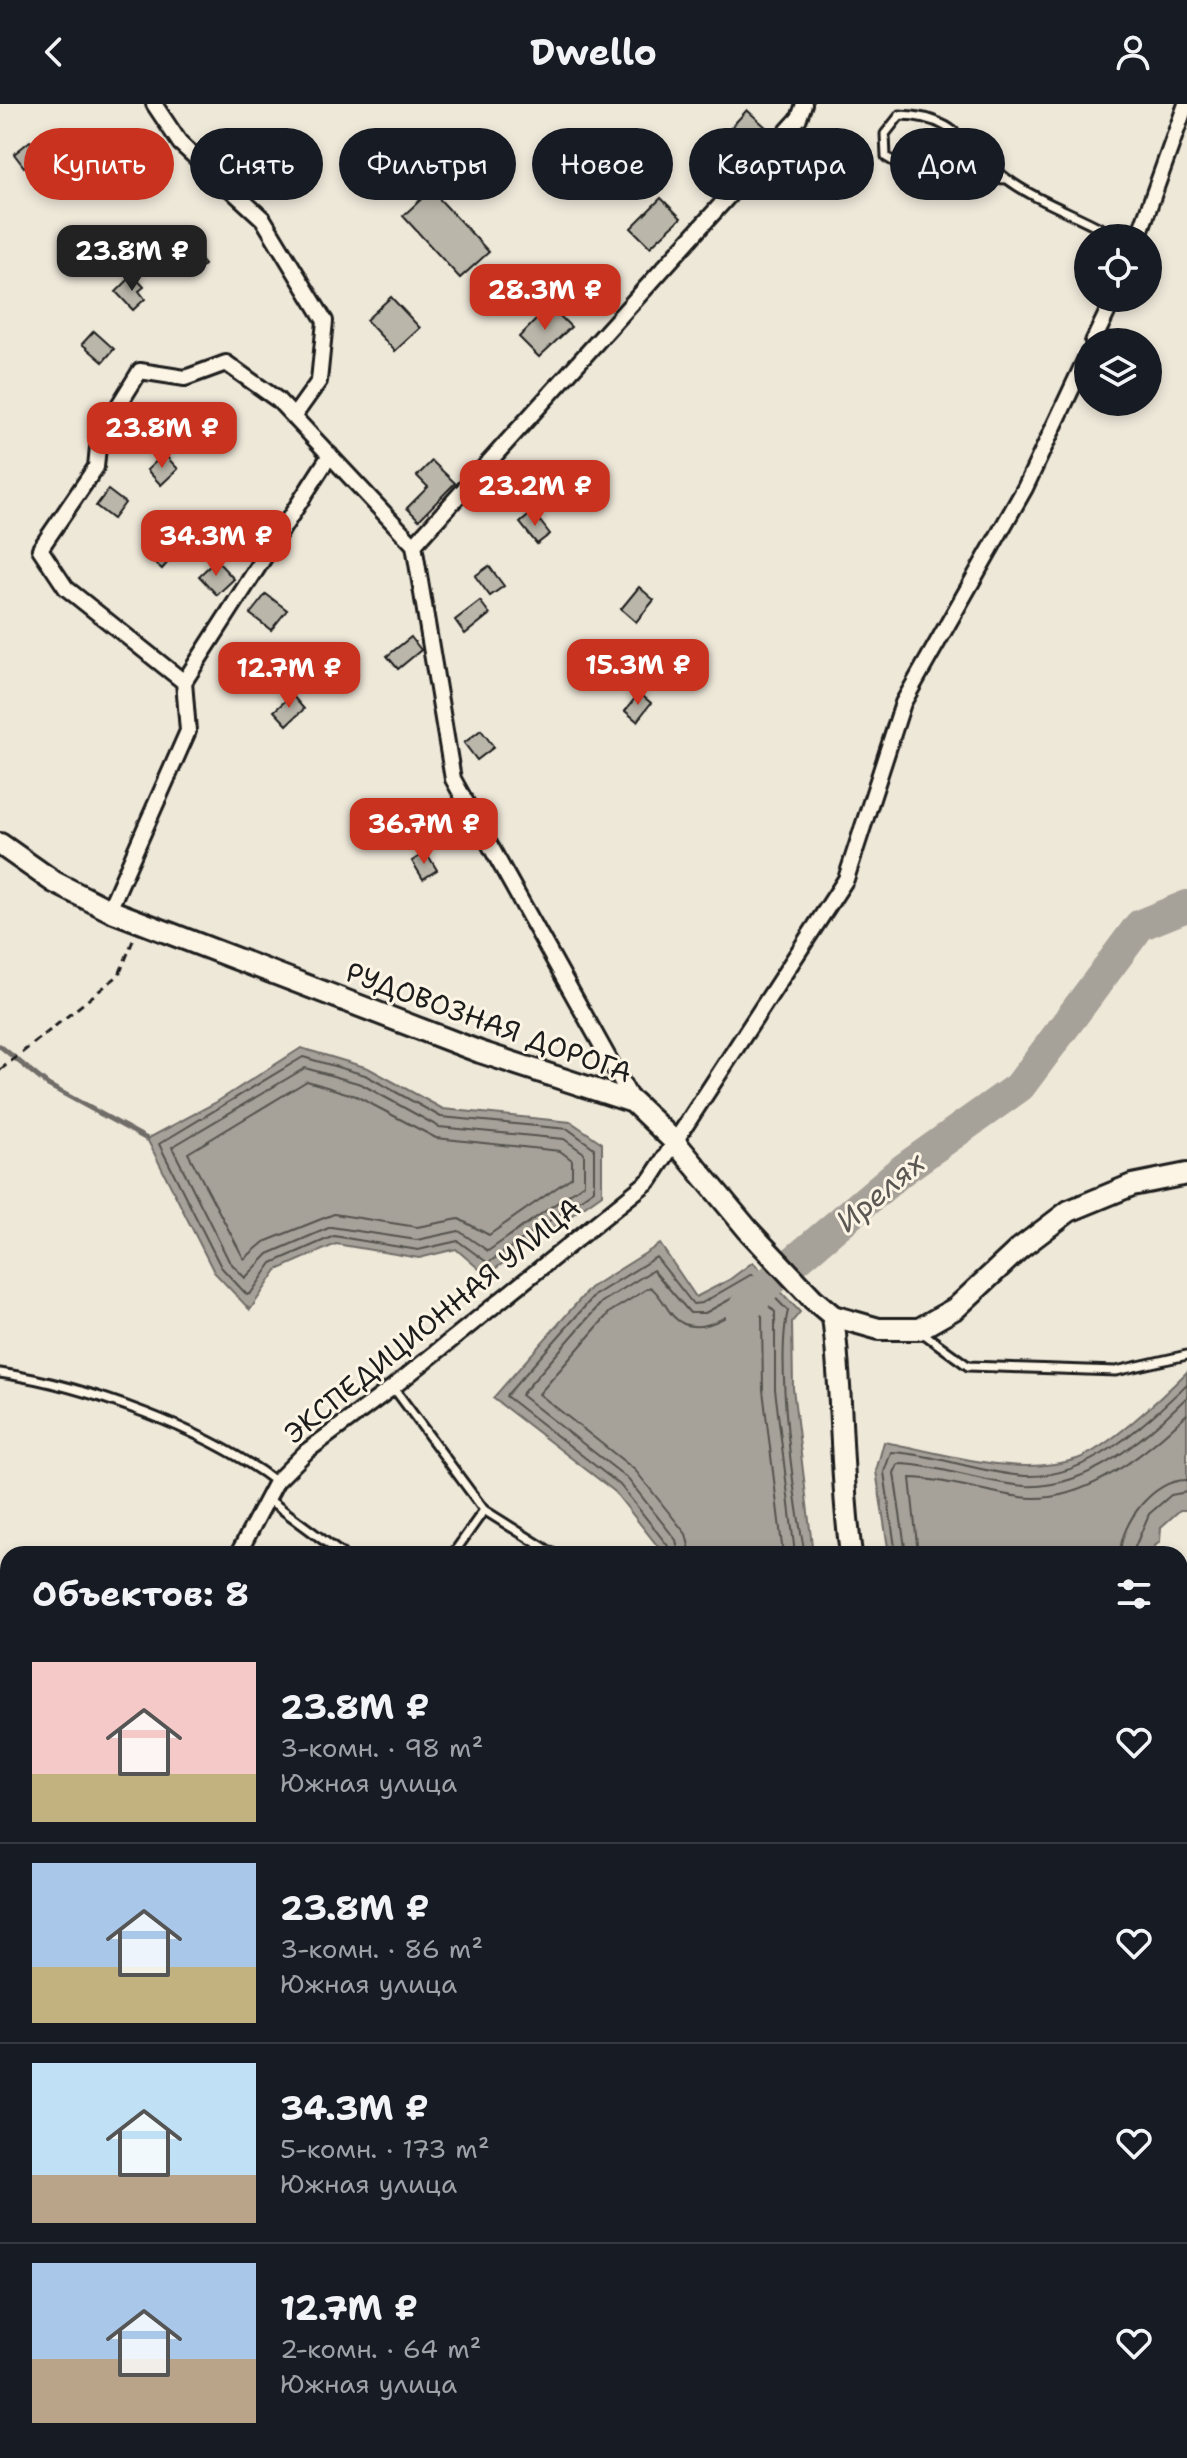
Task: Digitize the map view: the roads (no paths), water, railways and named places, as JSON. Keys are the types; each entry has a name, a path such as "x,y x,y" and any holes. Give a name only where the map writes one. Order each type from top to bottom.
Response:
{"street":[{"path":"154,104 180,143 263,219 325,321 319,381 294,416"},
{"path":"414,545 799,118 804,104"},
{"path":"1143,224 1186,104"},
{"path":"184,682 66,588 40,549 96,467 99,437 140,371 185,378 226,363 278,400 414,545 453,779 633,1102"},
{"name":"ЭКСПЕДИЦИОННАЯ УЛИЦА","path":"242,1546 276,1482 307,1451 393,1387 650,1180 846,879 903,703 1025,488 1074,384"},
{"path":"109,910 188,731 184,682 330,455"},
{"name":"РУДОВОЗНАЯ ДОРОГА","path":"0,844 54,882 109,910 480,1052 633,1102 675,1142 813,1299 833,1316 879,1329 919,1329 956,1308 1019,1249 1069,1211 1132,1185 1187,1174"},
{"path":"833,1316 839,1365 843,1498 850,1546"}],"lane":[{"path":"1007,179 916,175 886,157 885,134 900,115 924,116 954,129 1007,179 1092,224"},
{"path":"919,1329 968,1366 1116,1371 1187,1355"},
{"path":"0,1373 87,1393 150,1417 233,1453 276,1482"},
{"path":"393,1387 484,1510 541,1546"},
{"path":"266,1498 331,1546"},
{"path":"459,1546 484,1510"}],"water":[{"path":"301,1048 368,1068 443,1109 571,1122 602,1143 602,1194 486,1275 456,1249 419,1258 336,1244 277,1270 250,1310 214,1272 147,1139 215,1103"},
{"path":"660,1244 696,1297 729,1280 753,1262 800,1312 792,1322 793,1388 812,1546 658,1546 614,1491 493,1398 590,1288"},
{"path":"1187,1372 1187,1510 1180,1510 1161,1527 1160,1541 1155,1546 888,1546 876,1471 884,1442 980,1462 1030,1466 1054,1464 1077,1459 1103,1445"}],"waterway":[{"name":"Ирелях","path":"741,1312 771,1281 901,1171 1020,1086 1140,925 1187,906"},
{"path":"0,1046 48,1085 147,1139"}]}
